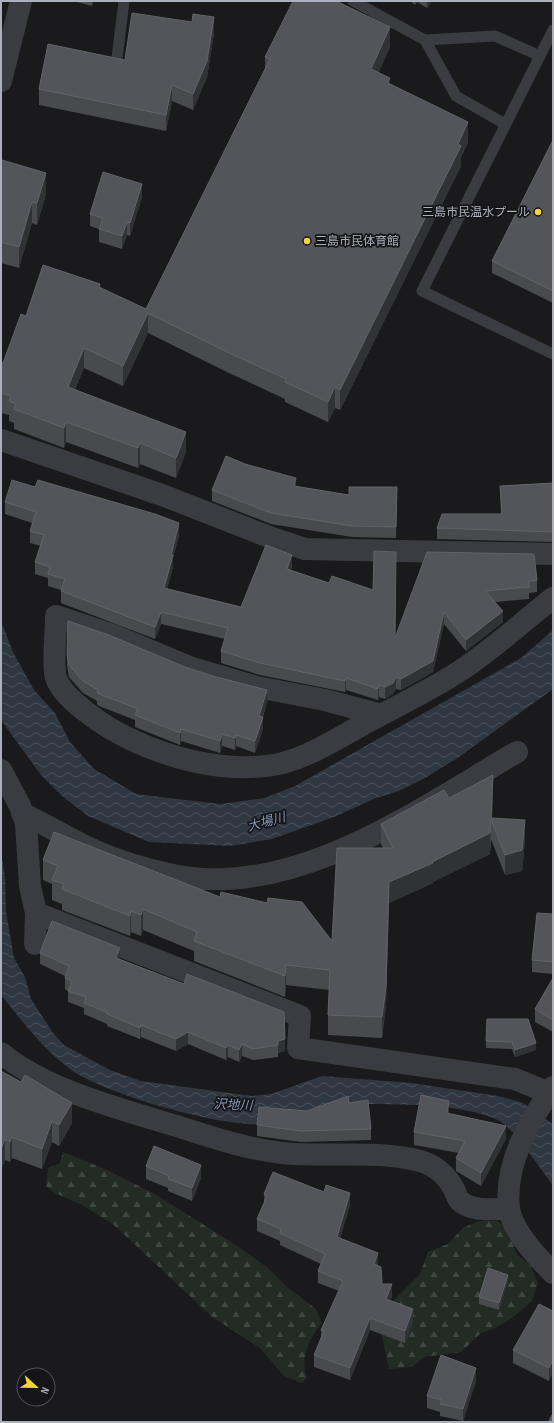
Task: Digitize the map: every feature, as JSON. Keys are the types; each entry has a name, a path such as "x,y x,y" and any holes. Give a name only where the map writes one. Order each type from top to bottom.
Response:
{"street":[{"path":"1,81 21,1"},
{"path":"1,440 162,495 304,549 553,554"},
{"path":"381,715 325,700 257,687 189,667 113,635 56,616 55,675 60,685 78,705 114,732 151,749 176,757 235,767 267,766 294,759 344,736 456,674 553,598"},
{"path":"22,813 74,841 132,864 173,875 211,880 250,878 283,871 378,833 517,752"},
{"path":"1,770 26,823 30,886 36,913 35,944"},
{"path":"36,913 300,1016 298,1048 515,1079 548,1095 515,1153 509,1180 509,1209 520,1234 535,1256 553,1273"},
{"path":"1,1054 11,1062 64,1089 110,1105 256,1149 311,1155 359,1154 420,1161 434,1166 441,1172 454,1189 459,1200 469,1206 478,1208 509,1209"}],"lane":[{"path":"117,58 124,1"},
{"path":"353,1 425,40 495,36 540,56"},
{"path":"553,30 422,291 553,354"},
{"path":"425,40 456,96 505,124"}],"green space":[{"path":"63,1152 107,1170 155,1194 239,1247 268,1268 288,1288 316,1309 322,1323 313,1335 305,1356 304,1363 307,1378 302,1383 284,1376 260,1348 211,1316 114,1225 82,1205 55,1193 46,1186 48,1168 60,1163"},
{"path":"478,1221 497,1221 507,1227 517,1255 530,1264 538,1283 532,1301 511,1319 493,1329 481,1333 461,1352 424,1357 412,1367 389,1369 381,1333 393,1301 420,1274 428,1252 448,1244 463,1228"}],"water":[{"name":"大場川","path":"1,621 13,652 34,690 55,713 70,742 94,769 136,794 220,804 265,798 295,786 521,658 553,630 553,689 459,757 425,778 399,791 376,798 334,817 272,839 230,846 149,842 88,816 62,796 41,775 1,720"},
{"name":"沢地川","path":"1,851 5,877 6,912 14,958 25,977 31,999 53,1033 64,1045 110,1070 141,1081 252,1096 271,1094 322,1076 412,1083 498,1096 523,1103 553,1124 553,1185 519,1140 505,1125 498,1120 470,1111 436,1106 345,1104 323,1108 275,1122 265,1124 246,1124 221,1121 164,1107 108,1089 86,1079 70,1069 50,1052 1,995"}],"building":[{"name":"三島市民体育館","path":"293,1 336,1 390,27 371,69 390,78 388,83 468,122 458,144 461,146 340,390 335,387 328,402 285,382 286,379 148,313 123,366 84,348 68,387 186,432 176,458 140,443 138,448 66,422 64,428 14,409 16,404 9,401 11,396 1,393 1,363 3,363 21,314 26,316 43,265 100,284 99,287 146,309 270,59 265,57"},
{"path":"132,13 192,22 193,14 214,17 207,61 193,94 172,85 166,115 39,89 48,44 125,60"},
{"name":"三島市民温水プール","path":"553,140 553,291 492,261"},
{"path":"2,160 46,173 37,203 32,202 19,247 1,242"},
{"path":"103,172 142,184 130,223 127,222 122,236 99,229 103,218 90,214"},
{"path":"226,456 245,464 296,478 294,486 349,495 349,487 397,487 396,527 352,526 271,513 212,490"},
{"path":"12,480 35,487 38,480 155,514 179,523 171,555 173,555 164,588 241,607 266,545 292,555 287,569 329,583 332,576 373,590 374,551 396,552 395,638 427,552 534,554 537,580 529,581 529,587 485,591 503,611 466,640 444,612 433,661 401,679 396,677 393,683 385,687 379,685 378,689 346,678 345,681 260,663 221,651 228,628 161,612 155,627 61,591 65,579 48,574 50,567 35,562 44,535 30,531 36,512 5,502"},
{"path":"553,483 553,532 437,528 442,514 502,514 500,486"},
{"path":"68,621 109,635 185,667 267,690 259,716 263,717 255,741 236,735 235,738 222,734 220,741 181,729 180,733 135,715 138,709 99,694 97,692 98,690 83,681 69,665 67,654"},
{"path":"493,775 491,818 525,820 522,850 505,855 491,819 490,833 432,862 433,863 389,882 386,986 382,1017 328,1015 330,970 286,965 285,976 194,941 197,932 143,909 141,915 131,911 130,916 62,889 64,884 52,880 58,866 43,860 54,832 220,897 221,892 267,903 268,898 302,902 332,941 337,848 393,848 381,824 444,790 449,798"},
{"path":"537,913 553,914 553,962 532,960"},
{"path":"52,921 120,948 116,958 184,984 187,974 284,1012 285,1039 278,1041 278,1045 253,1049 242,1044 239,1050 228,1045 226,1048 188,1032 176,1039 141,1025 140,1028 84,1003 86,997 68,991 72,981 65,978 69,966 40,953"},
{"path":"553,978 553,1020 535,1009"},
{"path":"487,1019 528,1019 536,1043 515,1050 512,1042 486,1041"},
{"path":"1,1071 21,1082 25,1075 72,1103 59,1125 52,1121 42,1149 12,1137 10,1142 5,1139 1,1149"},
{"path":"421,1095 449,1101 447,1113 506,1126 481,1173 456,1158 465,1141 414,1132"},
{"path":"348,1096 349,1103 368,1100 371,1129 301,1131 257,1125 259,1107 307,1111"},
{"path":"154,1146 201,1165 192,1188 168,1179 169,1176 146,1166"},
{"path":"273,1172 324,1192 326,1185 350,1193 337,1237 378,1253 374,1264 381,1267 382,1284 392,1284 386,1299 413,1309 405,1331 370,1318 350,1368 314,1355 324,1331 321,1330 343,1281 318,1271 325,1254 280,1233 281,1229 257,1219 267,1196 264,1194"},
{"path":"488,1268 508,1275 499,1303 479,1297"},
{"path":"539,1304 553,1311 553,1360 549,1368 513,1350"},
{"path":"441,1355 476,1368 463,1409 440,1404 442,1400 427,1396"},
{"path":"553,1413 553,1422 550,1422 549,1421"}],"place":[{"name":"三島市民温水プール","path":"538,212"},
{"name":"三島市民体育館","path":"307,241"}]}
